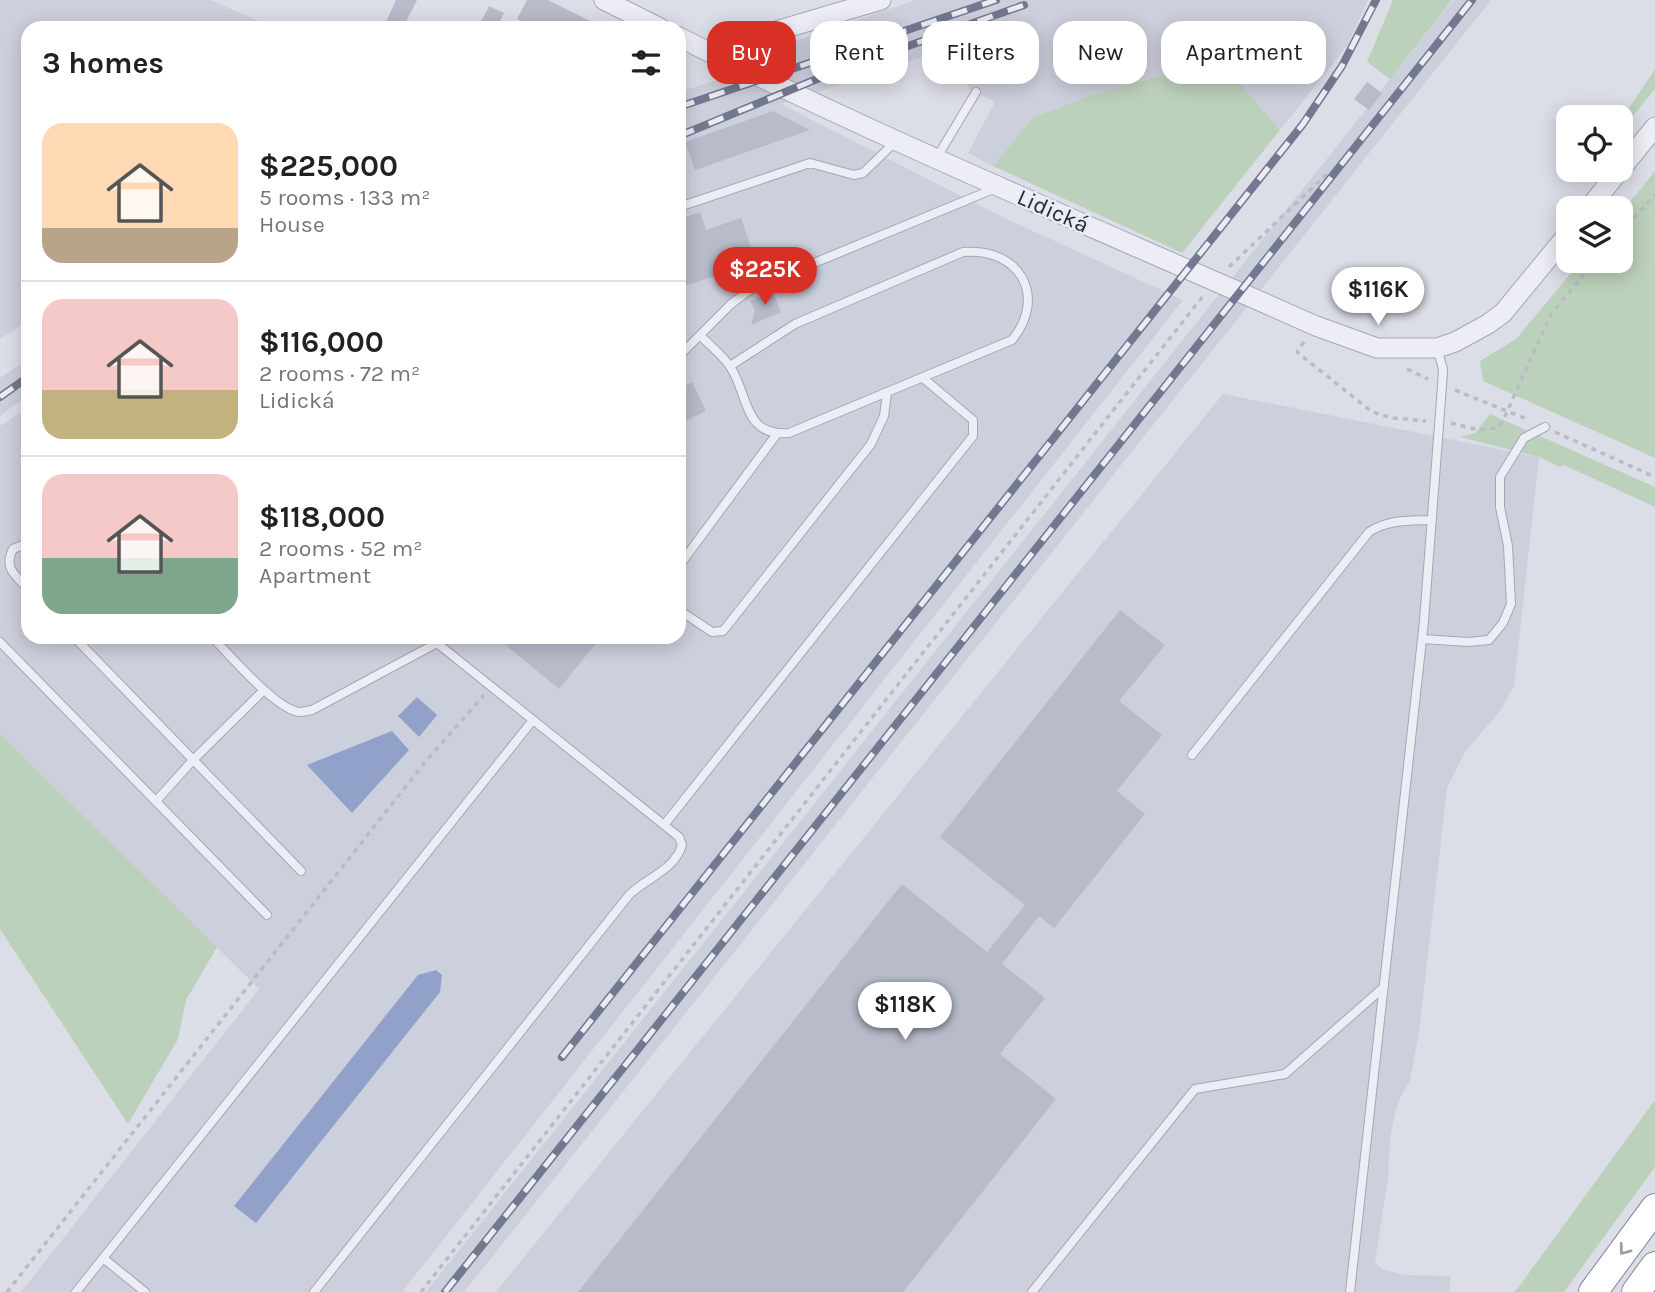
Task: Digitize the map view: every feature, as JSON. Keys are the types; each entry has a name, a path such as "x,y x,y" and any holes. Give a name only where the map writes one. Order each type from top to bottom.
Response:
{"highway":[{"path":"1592,1292 1655,1208"},
{"path":"1636,1292 1655,1266"}],"street":[{"path":"604,0 646,21"},
{"path":"796,25 881,0"},
{"name":"Lidická","path":"686,40 707,51"},
{"name":"Lidická","path":"776,84 998,187 1316,326 1377,348 1437,348"},
{"path":"1633,154 1655,127"},
{"path":"1599,196 1610,182"},
{"path":"1437,348 1472,334 1503,313 1556,249"}],"lane":[{"path":"936,159 976,92"},
{"path":"686,205 810,163 854,176 863,173 896,141"},
{"path":"686,350 751,289 998,187"},
{"path":"701,336 730,366 755,424 776,435 789,433 1012,340 1023,326 1030,303 1025,280 1012,264 981,251 963,252 795,324 730,366"},
{"path":"1350,1292 1422,639 1443,369 1437,348"},
{"path":"664,825 973,436 973,420 923,377"},
{"path":"686,615 712,632 723,631 871,444 884,416 887,393"},
{"path":"1422,639 1468,642 1489,640 1503,623 1510,604 1508,546 1500,507 1500,477 1524,438 1545,427"},
{"path":"686,557 776,435"},
{"path":"1192,755 1369,532 1382,524 1396,521 1432,520"},
{"path":"21,546 13,550 8,564 21,582"},
{"path":"0,642 267,915"},
{"path":"81,644 301,872"},
{"path":"219,644 264,690 292,710 302,712 312,710 429,644"},
{"path":"314,1292 629,895 675,860 682,845 679,837 441,644"},
{"path":"157,800 264,690"},
{"path":"76,1292 533,720"},
{"path":"1032,1292 1195,1089 1285,1074 1384,987"},
{"path":"103,1258 144,1288 145,1292"}],"path":[{"path":"421,1292 1214,281 1329,172"},
{"path":"1633,219 1655,195"},
{"path":"1507,411 1655,477"},
{"path":"7,1292 426,761 491,686"}],"shaded area":[{"path":"0,0 210,0 259,21 21,21 21,326 0,339"},
{"path":"916,0 1368,0 1347,46 1326,72 1326,21 1161,21 1161,76 1147,80 1147,21 1053,21 1053,84 1132,84 1089,96 1032,118 993,166 968,153 995,102 968,88 967,84 1039,84 1039,21 922,21 922,57 908,62 908,21 854,21"},
{"path":"1453,0 1491,0 464,1292 426,1292"},
{"path":"810,36 810,84 841,84 781,104 1000,216 1183,300 402,1292 21,1292 259,989 0,734 0,426 21,412 21,644 686,644 686,90 707,83 796,84 796,41"},
{"path":"1239,84 1317,84 1280,130"},
{"path":"21,364 21,400 0,416 0,378"},
{"path":"1223,394 1539,457 1514,686 1500,711 1465,752 1447,788 1419,1033 1410,1080 1400,1098 1390,1138 1388,1179 1375,1261 1385,1270 1405,1275 1451,1276 1449,1292 496,1292"}],"green space":[{"path":"1393,0 1452,0 1390,79 1367,62"},
{"path":"1655,69 1655,89 1633,116 1631,105"},
{"path":"1161,76 1161,84 1240,84 1280,130 1182,253 993,166 1032,118 1089,96 1132,84 1147,84 1147,80"},
{"path":"1655,171 1655,458 1483,381 1480,361 1516,339 1571,273 1633,273 1633,198"},
{"path":"1490,414 1655,487 1655,507 1564,465 1560,467 1539,457 1460,437 1475,433"},
{"path":"0,734 217,947 186,1000 178,1039 128,1124 0,929"},
{"path":"1655,1100 1655,1167 1564,1292 1515,1292"}],"water":[{"path":"417,697 437,715 419,737 398,716"},
{"path":"392,731 409,750 352,813 307,765"},
{"path":"436,970 442,975 440,992 256,1223 234,1206 418,975"}],"building":[{"path":"396,0 417,0 406,21 386,21"},
{"path":"527,0 548,0 590,21 521,21 517,19"},
{"path":"489,6 504,13 500,21 482,21"},
{"path":"1367,82 1382,93 1369,110 1354,99"},
{"path":"773,111 810,130 695,170 686,142"},
{"path":"700,212 706,230 741,218 756,262 686,286 686,217"},
{"path":"772,291 781,312 751,325 755,311 750,301"},
{"path":"692,382 706,411 686,421 686,385"},
{"path":"1120,610 1165,645 1119,701 1162,735 1117,791 1145,814 1054,928 1039,916 1002,964 1045,998 1000,1054 1056,1099 903,1292 578,1292 902,884 987,952 1025,905 940,837"},
{"path":"504,644 595,644 559,689"}],"railway":[{"path":"686,105 996,0"},
{"path":"562,1057 1303,124 1342,66 1376,0"},
{"path":"445,1292 1472,0"},
{"path":"686,133 829,74 1024,5"},
{"path":"0,397 21,382"}]}
